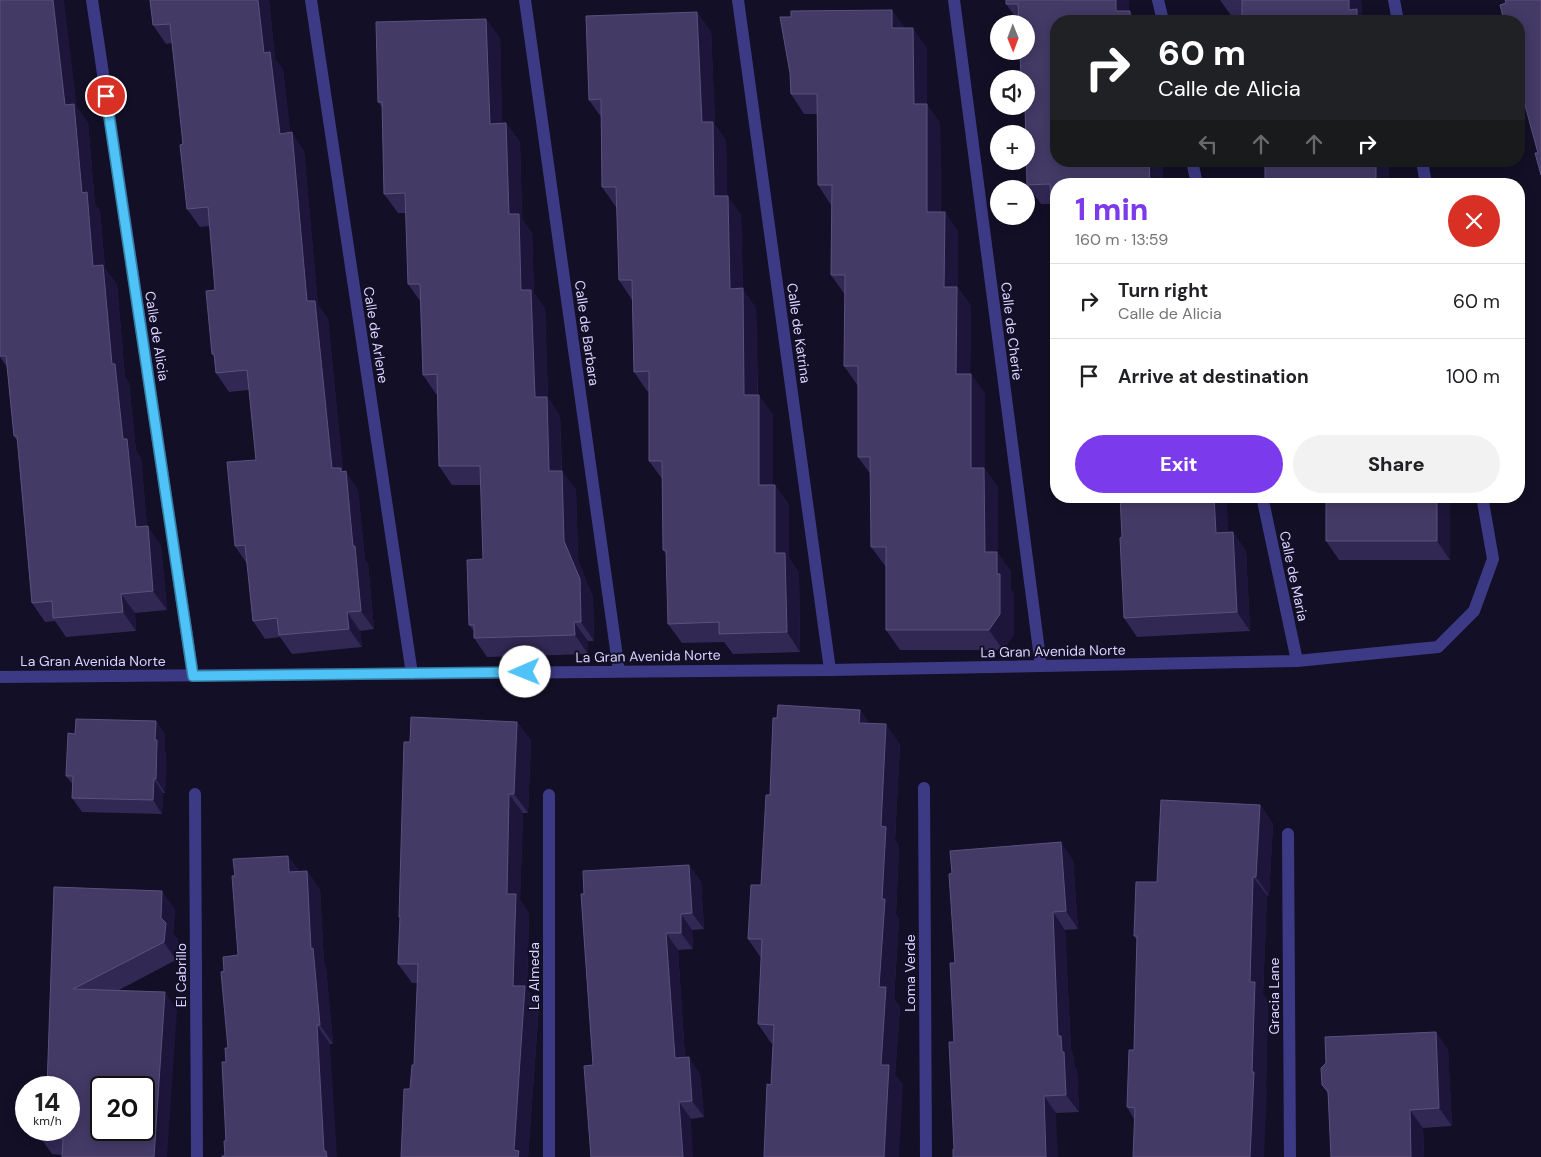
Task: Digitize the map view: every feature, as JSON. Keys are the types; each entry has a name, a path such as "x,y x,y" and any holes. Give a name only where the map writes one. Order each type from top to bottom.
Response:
{"street":[{"name":"Calle de Alicia","path":"92,0 193,676"},
{"name":"Calle de Arlene","path":"311,0 412,674"},
{"name":"Calle de Barbara","path":"525,0 619,671"},
{"name":"Calle de Katrina","path":"738,0 830,670"},
{"name":"Calle de Cherie","path":"954,0 1040,666"},
{"path":"1158,0 1161,15"},
{"path":"1394,0 1397,15"},
{"name":"Calle de Maria","path":"1263,503 1297,661"},
{"name":"La Gran Avenida Norte","path":"0,677 830,670 1297,661 1438,647 1474,611 1493,559 1483,503"},
{"name":"Loma Verde","path":"924,788 926,1157"},
{"name":"El Cabrillo","path":"195,794 197,1157"},
{"name":"La Almeda","path":"549,795 549,1157"},
{"name":"Gracia Lane","path":"1288,834 1290,1157"}],"building":[{"path":"0,0 53,0 65,105 74,104 82,193 87,192 93,266 103,265 112,364 115,364 123,439 127,439 136,527 148,526 153,591 121,594 123,612 53,618 52,601 32,603 17,436 14,436 6,356 0,356"},
{"path":"150,0 258,0 264,53 270,52 280,134 292,132 307,301 315,301 332,468 341,468 341,472 346,471 361,611 347,612 349,629 279,635 277,618 253,621 245,545 235,546 227,462 256,460 247,370 216,373 214,354 212,354 206,291 215,290 208,207 187,209 180,145 183,144 170,24 153,25"},
{"path":"1006,0 1116,0 1116,11 1130,11 1130,15 1050,15 1050,167 1149,167 1150,178 1050,178 1050,184 1035,185 1035,180 1027,180 1027,170 1035,170 1035,125 1025,125 1025,115 1035,115 1035,70 1021,70 1020,60 1035,60 1035,15 1019,15 1018,4 1006,4"},
{"path":"1242,0 1349,0 1349,10 1357,9 1357,15 1242,15"},
{"path":"1505,0 1541,0 1541,175 1535,153 1538,153 1525,105 1525,15 1502,15 1500,5 1506,3"},
{"path":"892,10 892,28 913,28 914,104 927,104 927,212 945,212 944,287 957,287 956,374 971,374 971,468 984,468 985,552 997,552 997,574 1000,574 1000,614 989,630 886,630 886,547 871,547 870,457 858,457 858,366 844,366 845,275 831,275 832,185 818,185 817,94 791,94 790,73 780,17 791,17 791,11"},
{"path":"697,12 702,122 713,122 714,196 728,196 730,289 743,288 744,395 759,395 759,485 775,485 775,553 785,553 787,632 719,634 719,622 668,624 666,550 663,550 662,461 649,461 649,371 634,372 632,280 619,280 616,187 602,187 601,99 589,100 586,16"},
{"path":"486,19 490,124 506,123 509,214 519,214 521,290 531,290 535,397 547,397 549,471 562,471 564,541 580,579 581,622 574,622 575,635 474,638 474,625 469,625 467,560 483,559 480,466 439,466 437,374 423,375 420,284 408,284 405,193 384,194 382,102 378,102 376,22"},
{"path":"1265,167 1376,167 1376,178 1265,178"},
{"path":"1120,503 1214,503 1216,533 1233,532 1237,612 1124,618 1120,538 1122,537"},
{"path":"1326,503 1437,503 1437,541 1326,541"},
{"path":"778,705 860,710 859,723 886,724 881,826 886,827 882,899 885,899 879,987 886,987 881,1065 889,1065 884,1157 764,1157 767,1084 771,1085 774,1025 758,1024 762,939 748,939 751,885 761,885 766,795 770,795 773,718 777,718"},
{"path":"411,717 517,722 514,794 509,794 507,894 516,894 513,986 525,986 514,1150 519,1151 518,1157 401,1157 404,1089 410,1089 412,1065 414,1065 418,964 398,964 404,742 410,742"},
{"path":"76,719 156,721 156,779 154,779 153,800 72,798 73,776 66,776 68,733 75,734"},
{"path":"1161,800 1260,805 1256,877 1253,877 1250,982 1255,982 1252,1072 1254,1072 1250,1157 1133,1157 1135,1108 1127,1107 1129,1050 1134,1050 1137,936 1134,936 1136,882 1157,882"},
{"path":"1061,842 1066,911 1053,912 1058,1036 1061,1036 1062,1052 1064,1052 1066,1095 1044,1096 1046,1157 953,1157 949,1042 954,1042 950,963 955,963 949,874 952,873 950,851"},
{"path":"288,856 289,872 307,871 311,949 313,948 320,1025 317,1025 324,1151 326,1151 327,1157 222,1157 225,1156 224,1141 226,1141 222,1062 226,1062 225,1048 228,1048 221,972 224,971 223,957 238,955 232,876 235,876 233,859"},
{"path":"689,865 692,913 681,914 681,933 666,933 675,1058 689,1057 692,1101 679,1102 683,1157 591,1157 584,1066 593,1065 581,894 584,894 583,871"},
{"path":"54,887 162,891 161,918 166,923 164,942 73,989 165,992 154,1157 62,1157 63,1141 80,1141 80,1076 47,1076"},
{"path":"1436,1032 1439,1108 1410,1110 1411,1157 1331,1157 1328,1091 1322,1085 1321,1068 1326,1063 1325,1037"}],"route":[{"path":"106,96 193,676 525,672"}]}
